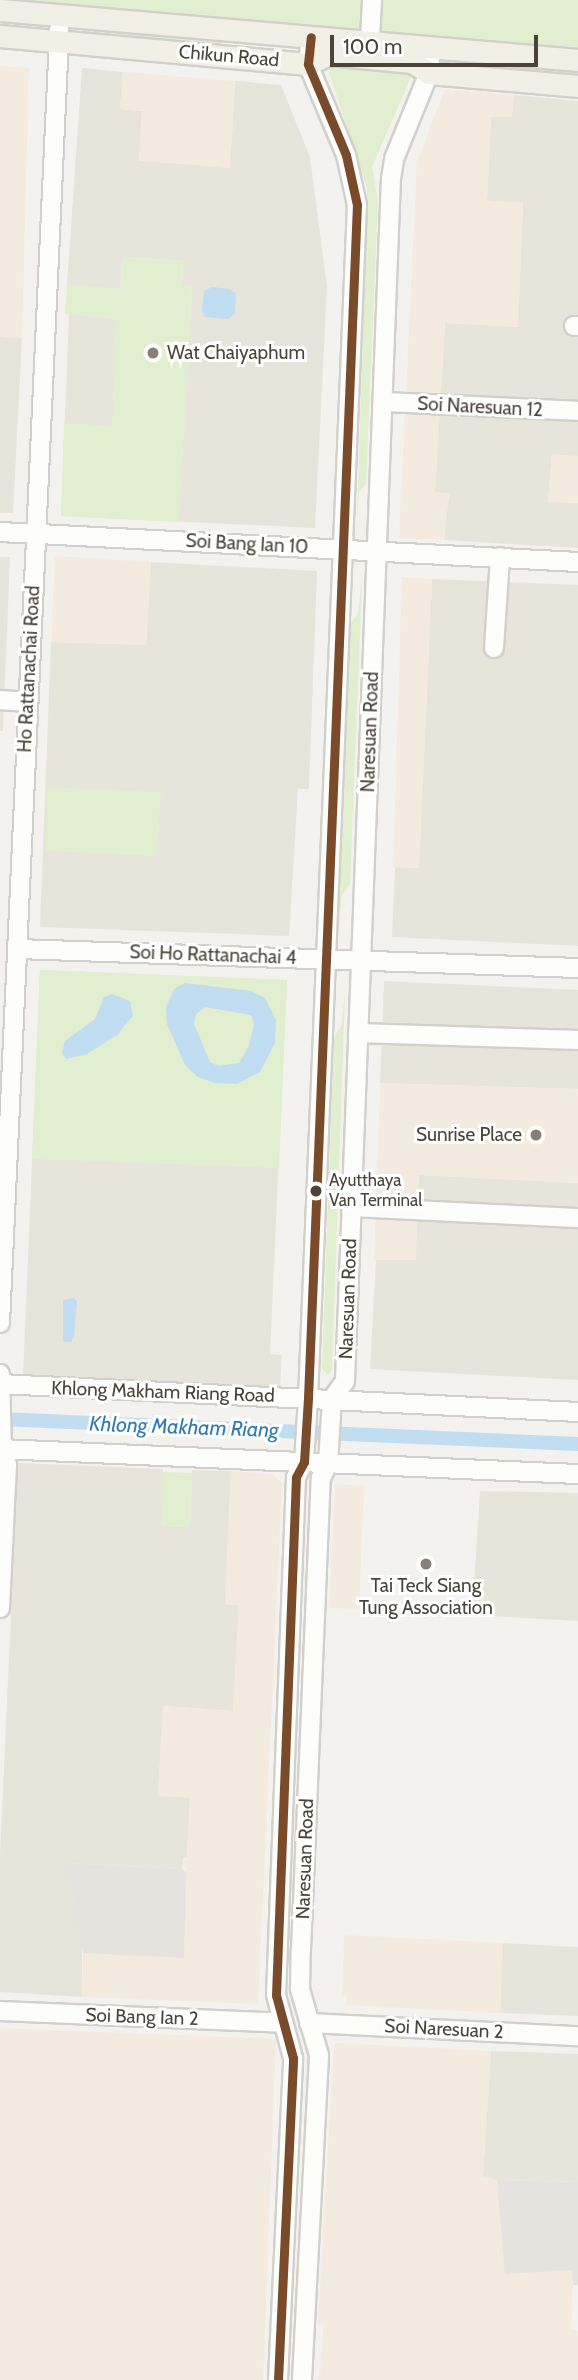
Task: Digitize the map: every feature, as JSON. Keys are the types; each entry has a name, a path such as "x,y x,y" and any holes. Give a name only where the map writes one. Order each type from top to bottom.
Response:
{"main road":[{"name":"Chikun Road","path":"0,9 311,37 412,62 429,73 578,86"},
{"name":"Chikun Road","path":"0,36 308,64 329,54 431,47 578,60"}],"street":[{"path":"369,50 372,0"},
{"name":"Ho Rattanachai Road","path":"0,1322 7,1021 17,949 60,15"},
{"name":"Naresuan Road","path":"278,2380 293,2058 276,1995 281,1856 296,1477 304,1454 307,1405 357,205 346,155 308,64 311,37"},
{"name":"Naresuan Road","path":"302,2380 319,2055 300,1989 305,1857 321,1478 329,1456 332,1406 345,1381 393,169 429,73 431,47"},
{"name":"Soi Naresuan 12","path":"383,402 578,411"},
{"name":"Soi Bang Ian 10","path":"0,532 578,562"},
{"path":"494,648 500,557"},
{"path":"0,701 28,702"},
{"name":"Soi Ho Rattanachai 4","path":"17,949 578,968"},
{"path":"358,1033 578,1040"},
{"path":"351,1207 578,1218"},
{"path":"0,1608 7,1465 1,1443 1,1385"},
{"name":"Khlong Makham Riang Road","path":"1,1385 307,1405 578,1412"},
{"path":"1,1443 304,1454 578,1474"},
{"path":"281,1856 305,1857"},
{"name":"Soi Bang Ian 2","path":"0,2011 284,2023"},
{"name":"Soi Naresuan 2","path":"309,2023 578,2036"}],"shaded area":[{"path":"0,66 29,68 22,338 0,337"},
{"path":"82,68 123,72 120,109 142,111 139,160 230,168 235,81 281,85 310,157 327,287 315,528 61,516 69,314 116,319 184,432 192,287 182,286 183,261 123,257 120,289 67,285"},
{"path":"123,72 235,81 230,168 139,161 142,111 120,109"},
{"path":"445,89 514,95 512,117 491,117 487,200 523,203 518,327 445,323 435,492 449,494 444,540 399,538 417,162"},
{"path":"514,95 578,101 578,456 552,455 548,501 578,503 578,548 444,540 449,494 435,492 445,323 518,327 523,203 487,201 491,117 511,117"},
{"path":"0,337 22,338 13,513 0,513"},
{"path":"552,454 578,456 578,503 548,502"},
{"path":"55,556 151,562 146,645 51,642"},
{"path":"0,557 10,557 3,731 0,731"},
{"path":"151,562 317,571 309,789 298,789 289,936 40,927 51,642 146,645"},
{"path":"402,577 432,579 419,868 393,867"},
{"path":"432,579 578,585 578,946 392,937 395,867 419,868"},
{"path":"40,970 287,980 270,1354 282,1355 280,1388 23,1377"},
{"path":"384,981 578,990 578,1089 380,1083"},
{"path":"380,1083 578,1089 578,1183 419,1175 416,1260 374,1260"},
{"path":"419,1175 578,1183 578,1380 370,1369 376,1260 415,1260"},
{"path":"18,1463 163,1469 162,1526 190,1527 192,1470 231,1471 225,1604 239,1605 233,1711 163,1706 158,1795 190,1797 187,1856 183,1859 182,1869 68,1863 82,1940 82,1997 0,1992 0,1854"},
{"path":"231,1471 272,1474 282,1483 258,2004 82,1997 83,1953 183,1957 186,1872 183,1863 187,1856 190,1798 158,1796 163,1706 233,1711 239,1606 225,1604"},
{"path":"335,1484 364,1486 359,1609 329,1608"},
{"path":"480,1491 578,1493 578,1621 472,1615"},
{"path":"67,1863 182,1869 186,1872 184,1958 83,1953"},
{"path":"344,1935 503,1943 500,2013 347,2005 347,1996 342,1995"},
{"path":"503,1943 578,1947 578,2016 500,2013"},
{"path":"0,2028 276,2039 263,2380 0,2380"},
{"path":"334,2043 491,2051 483,2176 497,2180 578,2182 578,2285 573,2285 571,2329 578,2331 578,2380 315,2380 320,2377 324,2325 318,2324"},
{"path":"491,2051 578,2054 578,2182 497,2180 483,2176"},
{"path":"497,2180 578,2182 578,2285 573,2285 572,2270 505,2274"}],"green space":[{"path":"0,0 578,0 578,50"},
{"path":"88,28 292,46 226,41 216,46 87,34"},
{"path":"331,63 410,71 412,75 372,167 378,200 366,483 359,493 357,525 367,188 329,72"},
{"path":"123,257 183,261 182,285 192,286 179,522 61,516 64,423 112,426 116,319 65,314 67,285 120,289"},
{"path":"362,580 350,885 342,895 339,927 350,624 358,614"},
{"path":"47,787 161,792 157,856 45,851"},
{"path":"40,970 287,980 279,1168 32,1159"},
{"path":"345,992 332,1370 328,1375 322,1369 334,1037 341,1027"},
{"path":"163,1472 192,1473 190,1527 161,1526"}],"water":[{"path":"212,287 229,289 236,293 235,314 228,319 205,317 202,311 204,291"},
{"path":"185,983 251,991 265,998 276,1020 275,1043 260,1072 237,1084 215,1083 198,1077 185,1065 167,1024 166,1007 174,989","holes":["205,1007 251,1015 254,1024 249,1046 239,1063 218,1066 210,1062 194,1024 196,1014"]},
{"path":"112,994 130,1001 133,1016 117,1035 87,1054 66,1059 62,1053 65,1041 95,1019 104,997"},
{"path":"73,1298 77,1301 74,1337 71,1342 63,1342 63,1300"}],"waterway":[{"name":"Khlong Makham Riang","path":"0,1419 578,1444"}],"transit line":[{"path":"278,2380 293,2058 276,1995 296,1477 304,1462 308,1398 357,205 346,155 308,64 311,37"}],"place":[{"name":"Wat Chaiyaphum","path":"153,353"},
{"name":"Sunrise Place","path":"536,1135"},
{"name":"Ayutthaya Van Terminal","path":"316,1191"},
{"name":"Tai Teck Siang Tung Association","path":"426,1564"}]}
